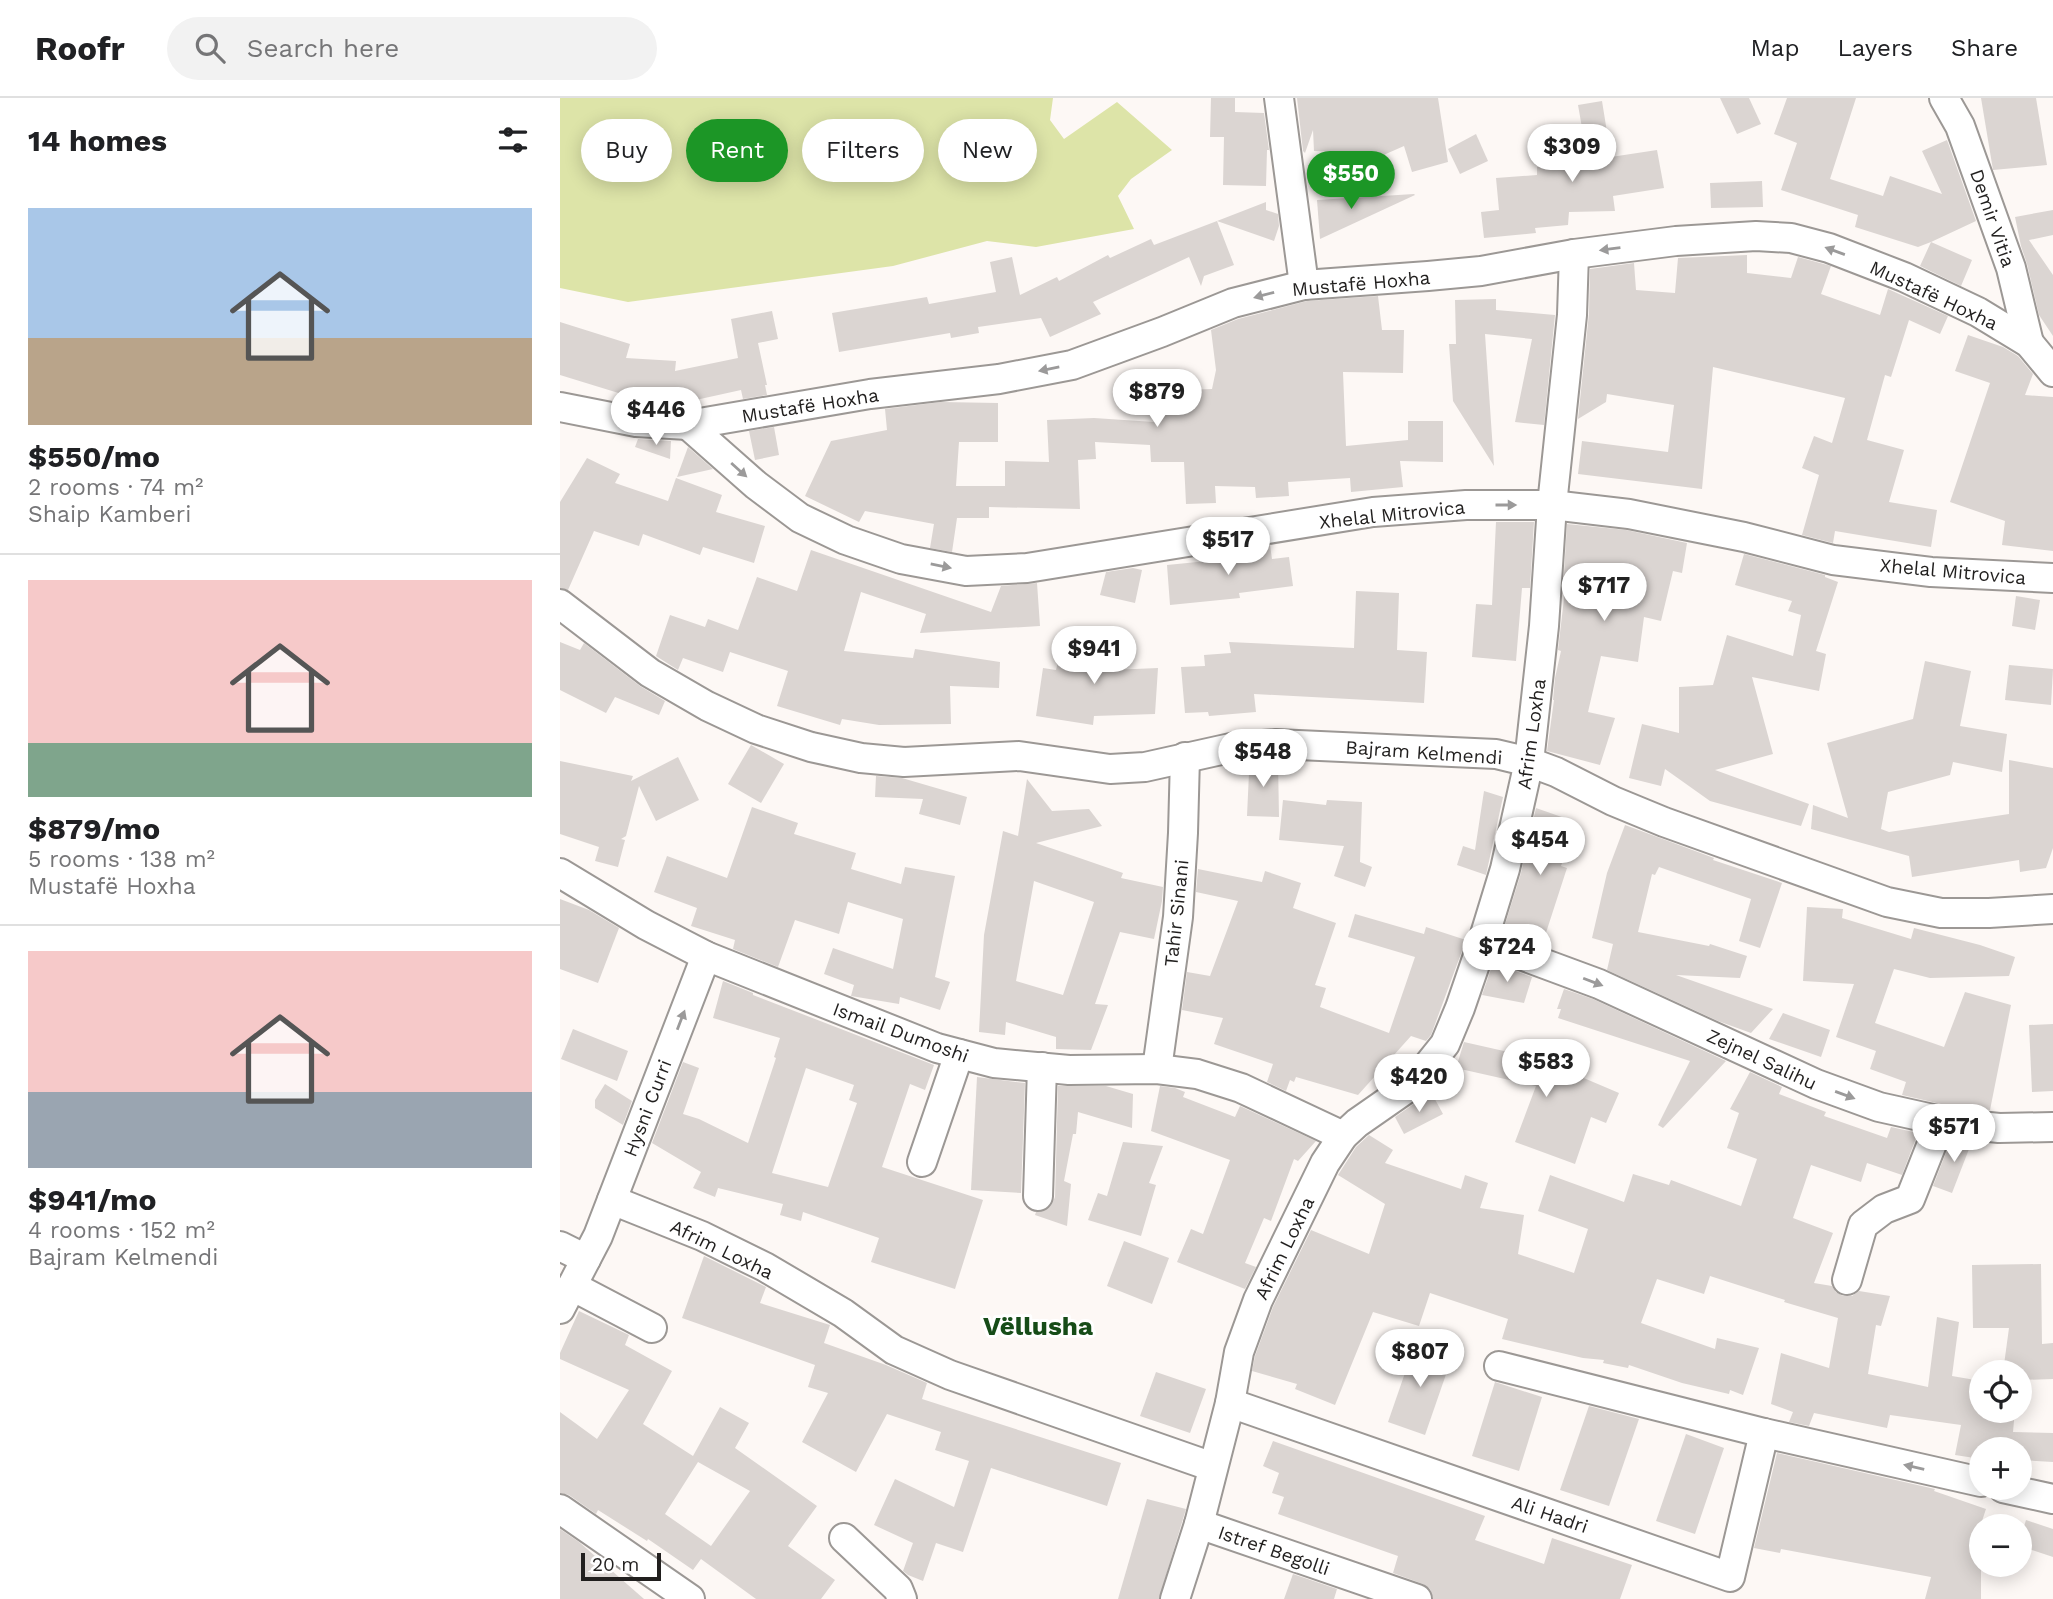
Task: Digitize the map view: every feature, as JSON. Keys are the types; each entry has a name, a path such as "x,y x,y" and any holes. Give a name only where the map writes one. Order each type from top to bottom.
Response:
{"street":[{"path":"1279,98 1304,285"},
{"name":"Demir Vitia","path":"1944,98 1960,126 2011,268 2029,343"},
{"name":"Mustafë Hoxha","path":"560,407 636,422 688,425 870,394 999,379 1073,365 1233,303 1304,285 1481,271 1574,254 1676,241 1756,236 1791,238 1829,248 1903,277 1978,312 2029,343"},
{"name":"Afrim Loxha","path":"1175,1599 1199,1524 1230,1403 1239,1352 1258,1300 1325,1163 1343,1136 1413,1084 1445,1044 1483,941 1505,869 1529,762 1572,315 1574,254"},
{"path":"2029,343 2053,372"},
{"name":"Xhelal Mitrovica","path":"688,425 756,485 800,518 846,540 901,559 966,571 1027,568 1373,512 1466,505 1552,505 1629,514 1744,537 1833,559 1931,572 2053,578"},
{"name":"Bajram Kelmendi","path":"560,604 650,673 707,706 757,729 811,747 861,758 904,762 1019,756 1110,769 1146,767 1235,747 1276,744 1496,754 1556,772 1613,801 1664,822 1887,902 1941,913 2053,909"},
{"name":"Tahir Sinani","path":"1157,1069 1178,917 1185,757"},
{"name":"Ismail Dumoshi","path":"560,873 646,925 706,956 937,1048 995,1063 1069,1070 1157,1069 1197,1074 1241,1088 1343,1136"},
{"name":"Zejnel Salihu","path":"1483,941 1599,984 1816,1084 1879,1107 1941,1121 1999,1128 2053,1127"},
{"name":"Hysni Curri","path":"652,1328 566,1297 598,1236 706,956"},
{"path":"922,1162 959,1054"},
{"path":"1038,1196 1042,1067"},
{"path":"1847,1280 1863,1225 1884,1209 1910,1199 1941,1121"},
{"name":"Afrim Loxha","path":"612,1200 702,1236 765,1267 843,1313 894,1350 950,1375 1213,1467"},
{"path":"560,1246 586,1259"},
{"path":"1499,1366 1764,1433 1969,1479"},
{"name":"Ali Hadri","path":"1230,1403 1730,1577 1764,1433"},
{"path":"2032,1494 2053,1499"},
{"path":"560,1509 690,1599"},
{"name":"Istref Begolli","path":"1199,1524 1345,1588 1417,1599"},
{"path":"844,1538 898,1589 902,1599"}],"green space":[{"path":"560,98 1053,98 1050,120 1064,139 1117,102 1172,150 1131,179 1118,196 1134,229 1036,247 987,241 893,266 628,302 560,288"}],"building":[{"path":"1211,98 1235,98 1235,112 1264,113 1269,150 1266,186 1223,185 1224,137 1210,137"},
{"path":"1297,98 1438,98 1448,162 1412,172 1404,146 1345,172 1336,152 1314,151 1313,130 1305,153 1303,151"},
{"path":"1720,98 1749,98 1761,124 1737,134"},
{"path":"1787,98 1856,98 1830,179 1883,196 1890,176 1942,194 1922,151 1947,140 1976,221 1918,247 1855,227 1858,215 1781,190 1797,143 1774,134"},
{"path":"1981,98 2036,98 2047,165 1993,170"},
{"path":"1602,101 1611,157 1657,150 1664,188 1613,196 1615,211 1569,212 1568,225 1535,228 1536,233 1484,238 1481,212 1499,210 1496,178 1537,175 1537,167 1588,162 1578,105"},
{"path":"1476,134 1488,161 1460,174 1448,149"},
{"path":"1762,181 1763,207 1711,208 1710,183"},
{"path":"1415,195 1320,239 1317,200"},
{"path":"1266,202 1266,210 1278,214 1279,226 1274,241 1217,221"},
{"path":"2053,210 2053,235 2029,240 2053,275 2053,336 2039,315 2015,217"},
{"path":"1217,221 1234,265 1204,276 1201,286 1189,257 1093,302 1101,314 1050,337 1041,318 978,327 979,333 951,338 950,333 839,352 832,313 927,297 929,304 996,292 990,262 1012,257 1020,295 1057,277 1059,281 1108,255 1110,258 1151,239 1154,245"},
{"path":"1931,242 1972,260 1961,286 1920,266"},
{"path":"1747,255 1747,273 1791,278 1798,257 1831,266 1821,294 1880,315 1888,289 1948,316 1940,334 1909,320 1891,377 1885,375 1867,440 1904,450 1889,502 1937,510 1931,547 1835,531 1833,543 1802,535 1819,475 1802,468 1814,436 1832,443 1845,398 1713,367 1702,489 1578,474 1582,441 1668,452 1674,405 1607,394 1606,402 1578,419 1589,313 1590,269 1634,263 1636,290 1675,293 1678,258"},
{"path":"1378,296 1382,330 1404,330 1403,373 1343,372 1346,446 1408,440 1408,421 1443,421 1443,462 1400,461 1403,487 1351,492 1350,478 1288,482 1289,496 1256,498 1255,487 1215,486 1216,503 1186,504 1184,462 1151,462 1150,445 1095,442 1096,459 1078,460 1080,509 989,507 989,518 957,518 952,552 930,548 934,524 865,511 859,522 805,496 831,441 887,430 885,409 941,402 998,403 998,442 959,442 956,486 1005,486 1005,461 1049,462 1047,420 1094,418 1154,422 1155,391 1212,389 1216,370 1211,330 1238,319 1307,301"},
{"path":"1496,299 1496,310 1555,315 1544,425 1515,422 1532,339 1485,334 1494,466 1453,401 1449,344 1456,344 1455,300"},
{"path":"772,311 778,339 758,343 767,395 743,399 741,390 673,407 648,406 637,404 638,399 560,375 560,322 630,344 626,358 676,361 675,371 738,358 731,319"},
{"path":"1968,335 2003,347 2018,356 2033,374 2025,395 2053,397 2053,551 2002,545 2005,521 1950,502 1990,383 1955,371"},
{"path":"774,427 779,455 755,460 749,431"},
{"path":"638,439 671,441 670,459 635,447"},
{"path":"688,447 713,469 677,477"},
{"path":"587,458 620,474 615,483 668,501 676,478 722,495 716,512 765,526 754,563 703,547 700,555 643,534 639,546 594,531 568,590 560,588 560,502"},
{"path":"1496,522 1534,522 1530,588 1522,588 1516,661 1472,657 1476,604 1492,605"},
{"path":"1567,524 1626,530 1687,543 1682,573 1673,571 1661,621 1644,617 1638,662 1601,656 1588,712 1615,718 1600,765 1547,751 1555,678 1561,651 1558,650 1565,590"},
{"path":"1270,545 1272,559 1289,557 1293,586 1239,593 1240,598 1170,605 1167,565 1248,557 1247,549"},
{"path":"811,550 991,612 1001,586 1037,583 1040,626 920,633 926,614 861,592 844,651 913,658 915,649 1000,662 999,688 950,686 951,724 879,725 842,719 840,725 777,706 788,671 730,652 723,672 683,658 678,670 656,656 670,615 705,627 708,619 738,630 757,577 797,591"},
{"path":"1744,554 1825,575 1838,582 1816,651 1826,654 1819,691 1752,677 1773,754 1715,770 1809,804 1801,826 1710,801 1665,769 1661,786 1629,778 1642,724 1679,733 1679,687 1713,685 1727,635 1793,656 1801,615 1788,611 1792,601 1735,585"},
{"path":"1133,568 1142,570 1135,603 1100,595 1106,572"},
{"path":"1356,591 1399,593 1397,650 1427,652 1424,703 1254,694 1256,712 1209,716 1208,712 1185,713 1181,667 1205,666 1204,655 1231,653 1229,642 1354,648"},
{"path":"2016,596 2040,600 2035,630 2012,626"},
{"path":"1064,637 1116,649 1111,670 1158,668 1155,714 1094,716 1093,725 1036,716 1043,668 1056,670"},
{"path":"560,642 580,650 584,643 640,686 665,701 659,715 615,697 606,713 560,690"},
{"path":"1925,661 1971,671 1960,726 2007,734 2002,772 1953,762 1950,775 1888,792 1881,829 1889,832 2009,814 2009,760 2053,768 2053,848 2046,868 2020,872 2019,860 1912,877 1909,856 1811,829 1813,805 1848,818 1827,743 1913,719"},
{"path":"2009,665 2053,669 2051,705 2005,700"},
{"path":"751,745 784,764 761,803 728,784"},
{"path":"678,757 699,800 656,821 639,786 626,836 621,839 625,840 618,867 595,861 599,847 560,834 560,761 633,776 631,781"},
{"path":"1278,761 1279,817 1247,816 1249,773 1242,774 1241,763"},
{"path":"876,776 902,778 967,797 960,825 919,814 923,799 875,797"},
{"path":"1027,779 1052,811 1089,809 1102,826 1036,843 1123,873 1121,878 1163,887 1154,939 1120,932 1095,1004 1108,1005 1091,1050 1056,1049 1056,1037 1006,1022 1005,1035 979,1032 984,935 1003,831 1018,836","holes":["1034,881 1094,902 1063,995 1016,981"]},
{"path":"1484,791 1503,797 1486,875 1457,865 1463,846 1475,850"},
{"path":"1283,800 1326,805 1327,800 1362,802 1360,862 1372,867 1365,887 1334,876 1344,846 1279,840"},
{"path":"752,807 798,823 794,834 856,853 851,869 901,884 905,867 955,876 935,977 950,982 940,1010 900,997 899,1004 851,996 854,985 824,974 833,948 893,969 903,919 848,902 839,934 795,920 778,967 733,949 735,940 691,926 697,908 654,892 667,856 727,878"},
{"path":"1536,808 1576,822 1561,866 1567,868 1542,945 1503,931 1521,873"},
{"path":"1625,825 1714,858 1713,860 1782,883 1760,948 1739,941 1751,899 1659,867 1655,875 1652,874 1638,932 1709,946 1710,944 1747,956 1740,978 1676,975 1773,1009 1751,1033 1718,1021 1607,970 1613,944 1592,938 1607,873"},
{"path":"1198,869 1262,882 1265,871 1301,883 1293,908 1336,923 1315,985 1326,988 1320,1007 1389,1033 1415,957 1348,937 1355,914 1424,934 1426,927 1466,940 1431,1035 1426,1041 1411,1036 1358,1095 1296,1077 1294,1082 1290,1080 1286,1091 1267,1082 1273,1064 1214,1044 1223,1018 1182,1010 1187,972 1210,976 1238,901 1196,892"},
{"path":"560,899 589,910 619,928 598,983 560,969"},
{"path":"1807,907 1843,909 1842,918 1911,939 1914,928 2015,957 2009,976 1930,978 1894,969 1875,1023 1944,1047 1965,992 2011,1005 1990,1110 1954,1107 1902,1095 1906,1082 1870,1069 1876,1051 1836,1037 1854,984 1803,981"},
{"path":"1493,963 1532,977 1524,1003 1482,995"},
{"path":"723,981 934,1065 925,1090 910,1084 882,1167 983,1200 955,1289 871,1262 879,1238 803,1212 801,1221 780,1215 783,1204 718,1188 715,1197 693,1188 701,1172 652,1143 683,1062 699,1068 683,1114 748,1143 780,1038 713,1018","holes":["806,1068 854,1085 849,1100 857,1103 828,1187 772,1173"]},
{"path":"1564,989 1593,999 1726,1061 1663,1128 1658,1125 1690,1061 1558,1018 1561,1009 1557,1009"},
{"path":"1783,1013 1830,1030 1821,1057 1769,1039"},
{"path":"2053,1024 2053,1091 2032,1092 2029,1025"},
{"path":"573,1029 628,1051 617,1081 561,1059"},
{"path":"1464,1042 1539,1059 1619,1093 1606,1123 1591,1117 1575,1164 1515,1142 1536,1086 1456,1068"},
{"path":"1750,1072 1782,1087 1779,1094 1826,1112 1824,1116 1887,1138 1891,1127 1918,1133 1902,1175 1867,1163 1861,1182 1811,1165 1793,1218 1833,1233 1814,1283 1832,1286 1843,1296 1852,1296 1859,1291 1890,1296 1881,1326 1876,1325 1868,1374 1928,1387 1937,1317 1959,1322 1952,1376 1969,1379 1969,1423 2014,1423 2013,1432 2053,1433 2053,1462 2032,1461 2032,1437 1969,1437 1969,1457 1955,1455 1961,1425 1890,1415 1887,1428 1814,1413 1809,1426 1789,1422 1793,1412 1771,1404 1781,1353 1829,1368 1838,1318 1710,1276 1704,1294 1657,1279 1641,1323 1715,1349 1717,1338 1759,1348 1743,1395 1730,1390 1729,1394 1682,1383 1629,1365 1628,1368 1603,1363 1604,1360 1583,1358 1502,1339 1508,1319 1430,1293 1419,1326 1373,1312 1335,1405 1295,1389 1297,1384 1252,1371 1273,1307 1311,1230 1369,1254 1385,1204 1338,1175 1356,1147 1369,1135 1393,1150 1385,1163 1461,1189 1465,1175 1488,1183 1480,1208 1524,1215 1518,1254 1574,1273 1588,1229 1538,1211 1550,1175 1624,1202 1633,1174 1669,1185 1671,1180 1741,1206 1757,1159 1727,1148 1739,1113 1730,1109"},
{"path":"977,1077 1025,1083 1021,1193 971,1190"},
{"path":"605,1084 632,1101 623,1125 595,1108 595,1100"},
{"path":"1058,1086 1106,1086 1133,1094 1132,1128 1078,1112 1076,1134 1073,1134 1064,1181 1071,1184 1067,1226 1035,1215 1036,1212 1046,1210 1055,1197"},
{"path":"1160,1086 1185,1092 1183,1097 1235,1117 1240,1106 1316,1141 1298,1161 1294,1159 1271,1221 1264,1218 1245,1263 1256,1267 1245,1289 1177,1262 1191,1229 1203,1234 1230,1160 1151,1131"},
{"path":"1431,1092 1443,1114 1404,1134 1395,1117"},
{"path":"1951,1140 1983,1143 1982,1148 1969,1149 1952,1193 1933,1186"},
{"path":"1123,1142 1163,1146 1149,1183 1156,1185 1141,1236 1088,1220 1098,1193 1107,1196"},
{"path":"1124,1241 1169,1258 1152,1304 1107,1286"},
{"path":"704,1256 766,1287 760,1303 830,1325 824,1343 927,1383 922,1399 1121,1463 1107,1506 991,1468 963,1552 936,1543 923,1581 908,1575 903,1571 913,1543 874,1525 895,1479 954,1507 969,1461 935,1450 941,1432 887,1414 856,1472 802,1442 828,1393 808,1387 815,1365 682,1318"},
{"path":"2041,1264 2042,1344 2053,1343 2053,1379 2032,1380 2032,1360 2005,1360 2009,1328 1973,1328 1972,1265"},
{"path":"579,1311 629,1335 625,1345 672,1371 643,1424 693,1456 720,1407 749,1423 735,1448 817,1506 788,1546 835,1580 821,1599 756,1599 701,1559 693,1570 648,1539 647,1541 598,1510 596,1514 569,1495 560,1493 560,1412 597,1439 629,1390 560,1359 560,1353","holes":["698,1462 750,1491 711,1546 665,1514"]},
{"path":"1415,1344 1452,1357 1425,1435 1388,1422"},
{"path":"1156,1372 1206,1389 1190,1433 1140,1416"},
{"path":"1495,1382 1542,1397 1519,1471 1472,1456"},
{"path":"1589,1406 1639,1419 1609,1506 1560,1490"},
{"path":"1686,1434 1724,1448 1695,1534 1656,1521"},
{"path":"1273,1441 1485,1516 1475,1540 1544,1564 1552,1538 1632,1565 1620,1599 1433,1599 1430,1589 1423,1584 1393,1573 1398,1556 1278,1514 1284,1497 1272,1493 1279,1473 1263,1466"},
{"path":"1777,1453 1935,1489 1934,1491 1986,1509 1984,1514 1969,1514 1969,1577 1981,1577 1981,1599 1925,1599 1931,1577 1781,1549 1780,1553 1754,1548"},
{"path":"1147,1499 1186,1509 1159,1599 1118,1599"},
{"path":"2032,1522 2053,1529 2053,1557 2032,1550"},
{"path":"560,1529 579,1542 644,1599 560,1599"},
{"path":"1293,1574 1337,1589 1334,1599 1284,1599"}],"district":[{"name":"Vëllusha","path":"1038,1326"}]}
